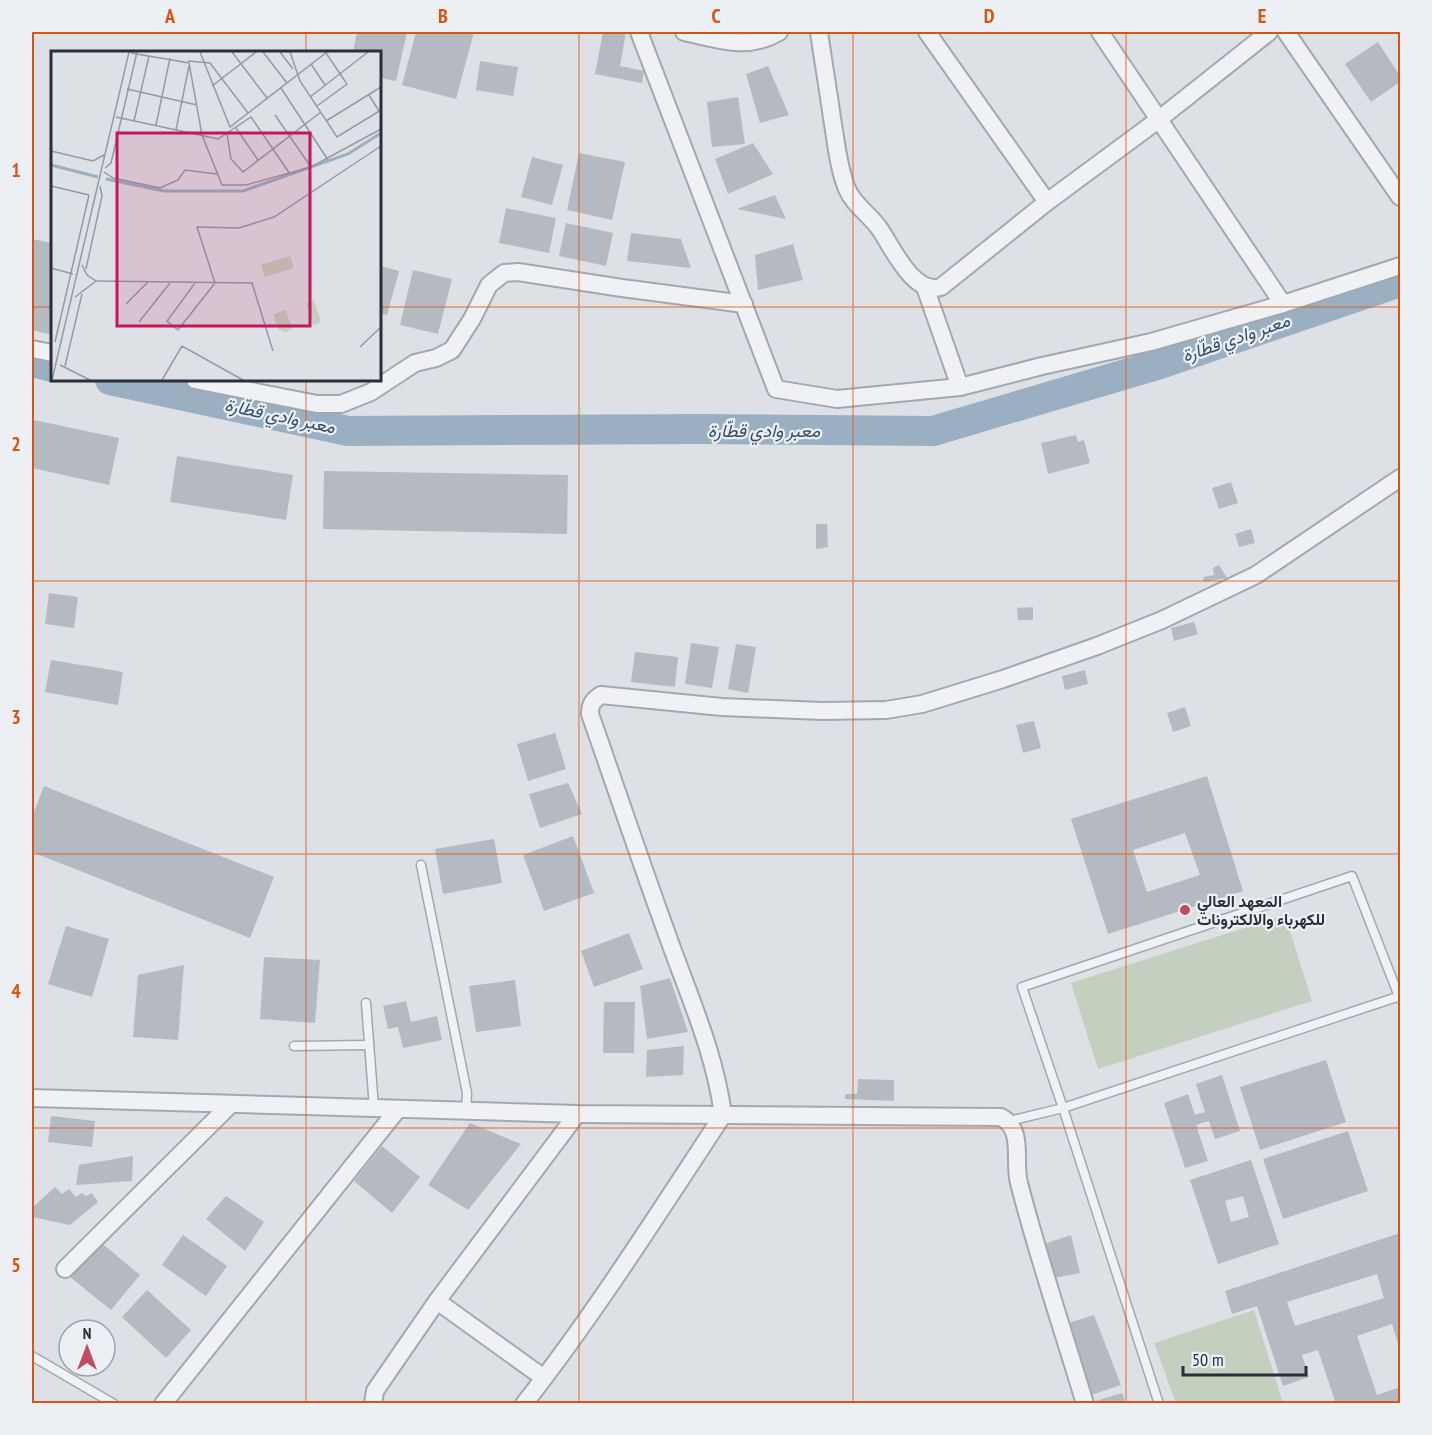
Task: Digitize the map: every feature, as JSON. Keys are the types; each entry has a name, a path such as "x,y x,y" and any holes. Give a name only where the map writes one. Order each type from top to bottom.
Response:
{"street":[{"path":"639,32 776,389 837,399 960,387 1151,342 1401,266"},
{"path":"684,32 751,43 765,40 779,32"},
{"path":"819,32 837,149 848,191 880,229 895,257 925,287 933,290 940,287 1047,202 1158,120 1269,32"},
{"path":"927,32 1047,202"},
{"path":"1100,32 1283,303"},
{"path":"1286,32 1401,197"},
{"path":"200,381 317,404 341,404 371,392 416,363 436,358 452,350 472,319 489,285 504,273 518,272 744,303"},
{"path":"925,287 960,387"},
{"path":"32,349 51,353"},
{"path":"524,1404 723,1115 717,1076 705,1037 590,714 590,706 594,699 601,695 722,707 822,711 886,710 922,704 1098,646 1162,620 1256,575 1401,478"},
{"path":"32,1098 577,1114 1001,1117 1009,1121 1015,1129 1018,1181 1085,1404"},
{"path":"65,1269 231,1104"},
{"path":"163,1404 398,1109"},
{"path":"373,1404 375,1391 437,1301 577,1114"},
{"path":"437,1301 544,1378"}],"lane":[{"path":"421,865 467,1093 466,1110"},
{"path":"1009,1121 1063,1108 1400,997 1352,876 1022,987 1063,1108 1159,1404"},
{"path":"366,1003 374,1108"},
{"path":"294,1046 369,1046"},
{"path":"32,1356 114,1404"}],"green space":[{"path":"1285,915 1312,1001 1098,1069 1071,983"},
{"path":"1254,1310 1283,1403 1176,1403 1154,1343"}],"building":[{"path":"357,32 407,32 396,81 381,78 381,51 353,51"},
{"path":"416,32 474,32 456,99 402,85"},
{"path":"603,32 626,32 620,66 644,71 642,83 595,74"},
{"path":"1378,42 1400,76 1400,82 1371,102 1345,64"},
{"path":"480,61 518,67 513,96 476,90"},
{"path":"768,66 789,115 760,123 746,74"},
{"path":"738,97 745,144 712,147 707,102"},
{"path":"753,143 773,174 728,194 715,159"},
{"path":"579,153 625,162 612,220 567,210"},
{"path":"532,157 563,165 552,205 521,197"},
{"path":"775,195 786,219 737,209"},
{"path":"506,208 556,218 549,253 499,243"},
{"path":"566,223 613,233 606,266 559,256"},
{"path":"631,233 681,239 691,268 627,261"},
{"path":"32,239 51,243 51,335 32,330"},
{"path":"793,244 803,280 758,290 755,255"},
{"path":"381,266 399,271 387,315 381,313"},
{"path":"413,270 452,279 438,334 400,325"},
{"path":"34,420 119,438 109,485 32,468"},
{"path":"1076,435 1078,442 1084,440 1090,463 1048,474 1041,443"},
{"path":"177,456 293,475 286,520 170,502"},
{"path":"324,471 568,475 567,534 323,529"},
{"path":"1231,482 1238,503 1219,509 1212,488"},
{"path":"816,524 827,524 828,547 816,549"},
{"path":"1251,529 1255,543 1239,547 1235,534"},
{"path":"1219,565 1227,578 1204,582 1203,577 1214,575 1213,568"},
{"path":"49,593 78,597 74,628 45,624"},
{"path":"1033,607 1033,620 1018,620 1017,608"},
{"path":"1194,622 1198,634 1174,641 1171,628"},
{"path":"691,643 719,647 712,688 685,684"},
{"path":"736,644 756,647 748,693 728,689"},
{"path":"635,652 678,657 675,687 631,682"},
{"path":"51,660 123,672 118,705 45,692"},
{"path":"1085,670 1088,684 1065,690 1062,676"},
{"path":"1185,707 1191,726 1173,732 1167,713"},
{"path":"1034,721 1041,748 1023,753 1016,725"},
{"path":"555,733 566,769 528,781 517,744"},
{"path":"1207,776 1243,891 1108,934 1071,819","holes":["1185,833 1200,875 1147,892 1133,850"]},
{"path":"568,783 582,814 540,828 529,794"},
{"path":"44,786 274,877 250,938 32,852 32,817"},
{"path":"573,836 594,893 544,911 523,855"},
{"path":"494,839 502,883 443,894 435,849"},
{"path":"66,926 109,939 92,997 48,984"},
{"path":"629,933 643,969 594,987 581,951"},
{"path":"264,957 320,960 315,1023 260,1019"},
{"path":"184,965 178,1040 133,1037 138,975"},
{"path":"670,978 688,1032 647,1039 640,986"},
{"path":"515,980 521,1026 476,1032 469,986"},
{"path":"406,1001 411,1022 437,1016 442,1040 403,1048 398,1027 388,1029 383,1006"},
{"path":"604,1002 635,1002 634,1053 603,1053"},
{"path":"684,1046 683,1075 646,1077 647,1050"},
{"path":"1326,1060 1346,1122 1260,1150 1240,1087"},
{"path":"1222,1075 1240,1131 1215,1139 1209,1121 1196,1125 1208,1161 1185,1168 1164,1103 1188,1094 1195,1115 1205,1112 1196,1084"},
{"path":"858,1079 894,1080 894,1101 845,1099 845,1094 857,1094"},
{"path":"51,1116 95,1121 92,1147 48,1142"},
{"path":"470,1123 521,1144 468,1210 428,1185"},
{"path":"1348,1131 1368,1191 1283,1219 1263,1159"},
{"path":"382,1146 420,1177 392,1213 354,1181"},
{"path":"133,1156 132,1181 76,1185 79,1165"},
{"path":"1251,1160 1279,1244 1218,1264 1190,1180","holes":["1243,1196 1249,1217 1231,1222 1225,1201"]},
{"path":"55,1187 62,1194 69,1189 76,1197 82,1193 86,1196 92,1193 98,1202 70,1225 32,1217 32,1208"},
{"path":"226,1196 264,1222 245,1251 206,1219"},
{"path":"1400,1233 1400,1350 1392,1324 1357,1336 1377,1395 1400,1387 1400,1404 1336,1404 1318,1350 1302,1355 1309,1377 1283,1386 1257,1306 1232,1314 1225,1291","holes":["1377,1274 1384,1298 1295,1326 1287,1302"]},
{"path":"183,1235 227,1266 206,1296 162,1265"},
{"path":"1071,1235 1080,1273 1053,1278 1044,1244"},
{"path":"99,1241 140,1275 111,1310 70,1277"},
{"path":"147,1290 191,1330 166,1358 122,1317"},
{"path":"1094,1315 1121,1385 1091,1395 1065,1324"},
{"path":"1122,1393 1126,1404 1089,1404 1089,1403"}],"waterway":[{"name":"معبر وادي قطّارة","path":"115,381 348,431 701,429 933,431 1160,364 1400,282"},
{"name":"معبر وادي قطّارة","path":"32,362 51,367"}],"place":[{"name":"المعهد العالي للكهرباء والالكترونات","path":"1185,910"}]}
